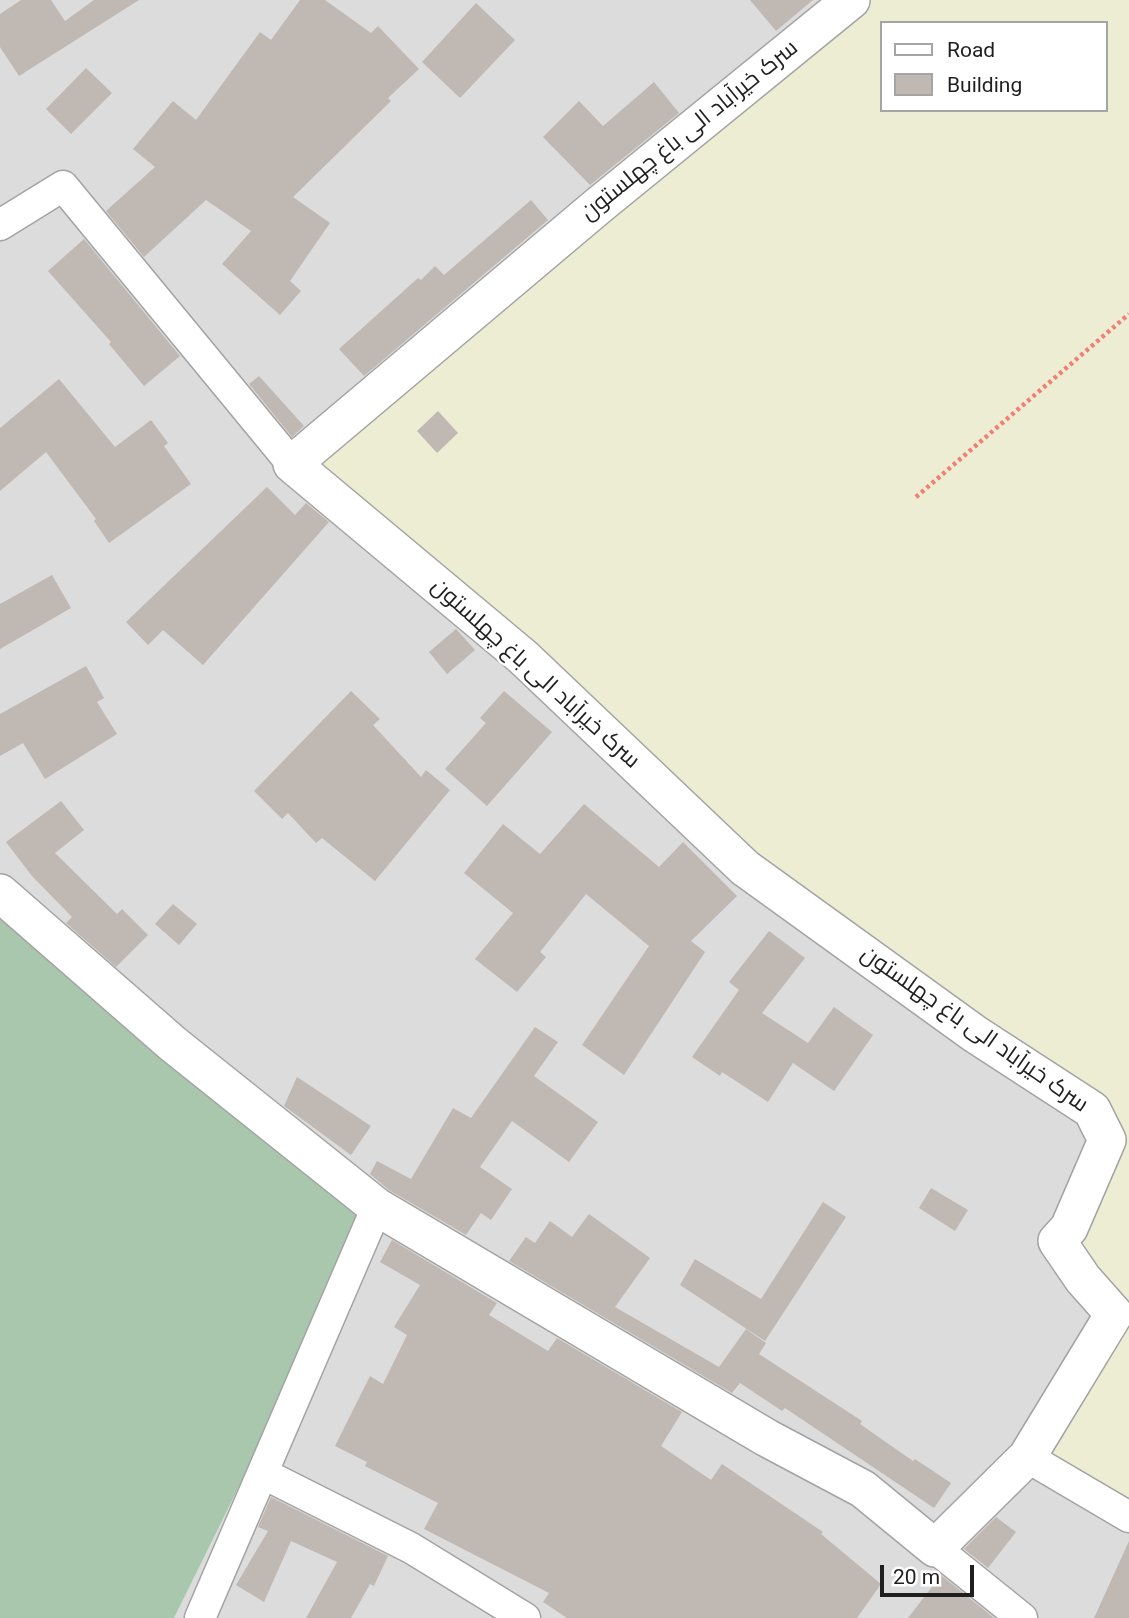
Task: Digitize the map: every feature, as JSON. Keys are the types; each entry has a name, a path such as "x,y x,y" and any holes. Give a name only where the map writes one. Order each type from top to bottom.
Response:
{"street":[{"name":"سرک خیرآباد الی باغ چهلستون","path":"851,0 598,206 292,464 523,657 745,868 975,1034 1092,1110 1107,1140 1069,1228 1057,1241 1083,1279 1121,1318 1027,1457 934,1548"},
{"path":"0,225 63,186 292,464"},
{"path":"0,893 173,1044 377,1207 767,1438 863,1489 1022,1618"},
{"path":"200,1618 377,1207"},
{"path":"1027,1457 1129,1517"},
{"path":"264,1474 411,1548 525,1618"}],"path":[{"path":"916,497 1129,314"}],"shaded area":[{"path":"0,0 851,0 1092,1110 1114,1314 1129,1517 1129,1618 174,1618 376,1207 0,893"}],"green space":[{"path":"851,0 1129,0 1129,1517 1027,1457 1113,1314 1057,1241 1107,1140 745,868 292,464"},
{"path":"0,893 377,1207 174,1618 0,1618"}],"building":[{"path":"21,0 51,0 65,21 94,0 139,0 19,76 0,47 0,14"},
{"path":"300,0 325,0 371,33 378,26 419,69 388,98 391,101 293,197 330,223 290,281 301,291 280,315 222,264 251,231 206,200 144,257 106,211 155,167 133,149 173,101 196,120 260,32 271,40"},
{"path":"750,0 813,0 776,31"},
{"path":"476,3 515,40 460,98 422,62"},
{"path":"86,68 112,93 71,134 46,109"},
{"path":"654,82 679,113 590,185 543,137 579,101 603,126"},
{"path":"531,200 548,220 364,376 339,349 418,278 421,280 435,266 444,275"},
{"path":"84,239 180,356 144,386 109,344 111,342 48,271"},
{"path":"259,376 304,426 292,437 249,384"},
{"path":"59,379 115,447 151,420 168,443 164,446 191,484 109,543 94,521 96,519 46,452 0,491 0,428"},
{"path":"438,411 458,433 437,453 417,431"},
{"path":"267,487 295,515 306,503 329,522 203,665 163,630 148,645 126,622"},
{"path":"52,575 71,608 0,649 0,604"},
{"path":"456,629 475,650 447,674 429,652"},
{"path":"86,666 104,698 97,702 117,734 45,779 23,743 0,756 0,714"},
{"path":"351,691 380,719 373,725 421,777 426,770 450,790 375,881 322,838 316,843 288,813 282,819 254,791"},
{"path":"504,691 552,732 487,806 445,769 486,723 480,718"},
{"path":"61,801 84,830 55,853 117,914 122,909 148,935 116,967 66,923 72,917 32,876 6,842"},
{"path":"584,804 659,867 683,842 737,896 691,941 705,952 624,1075 582,1045 649,946 586,894 540,952 546,957 517,992 475,959 513,913 464,873 503,824 540,854"},
{"path":"173,904 197,924 179,945 155,924"},
{"path":"769,931 805,958 762,1013 808,1043 834,1007 873,1035 834,1091 793,1063 768,1102 722,1072 720,1076 692,1057 739,990 729,982"},
{"path":"535,1027 558,1042 534,1076 598,1122 569,1162 512,1121 480,1167 512,1189 491,1220 481,1213 466,1235 389,1190 370,1174 377,1161 411,1179 453,1108 471,1118"},
{"path":"297,1077 371,1126 351,1155 284,1106"},
{"path":"931,1188 968,1210 955,1231 919,1208"},
{"path":"823,1202 846,1217 765,1341 680,1285 695,1259 761,1299"},
{"path":"589,1214 650,1258 615,1307 719,1367 746,1329 766,1343 759,1354 862,1421 860,1424 913,1461 915,1459 951,1483 934,1508 785,1408 782,1411 740,1383 732,1393 509,1261 526,1237 535,1243 550,1221 572,1237"},
{"path":"392,1240 497,1303 489,1315 548,1351 557,1338 682,1412 661,1446 711,1480 722,1464 823,1532 821,1534 881,1584 857,1618 567,1618 543,1602 549,1593 424,1529 438,1503 365,1466 367,1462 335,1446 370,1376 383,1384 407,1335 394,1327 420,1285 380,1262"},
{"path":"271,1497 388,1556 374,1586 370,1584 351,1618 306,1618 337,1562 291,1541 264,1602 236,1585 268,1531 258,1527"},
{"path":"996,1517 1016,1532 988,1568 964,1549"},
{"path":"1129,1541 1129,1618 1094,1618"},
{"path":"941,1575 994,1618 908,1618"}]}
